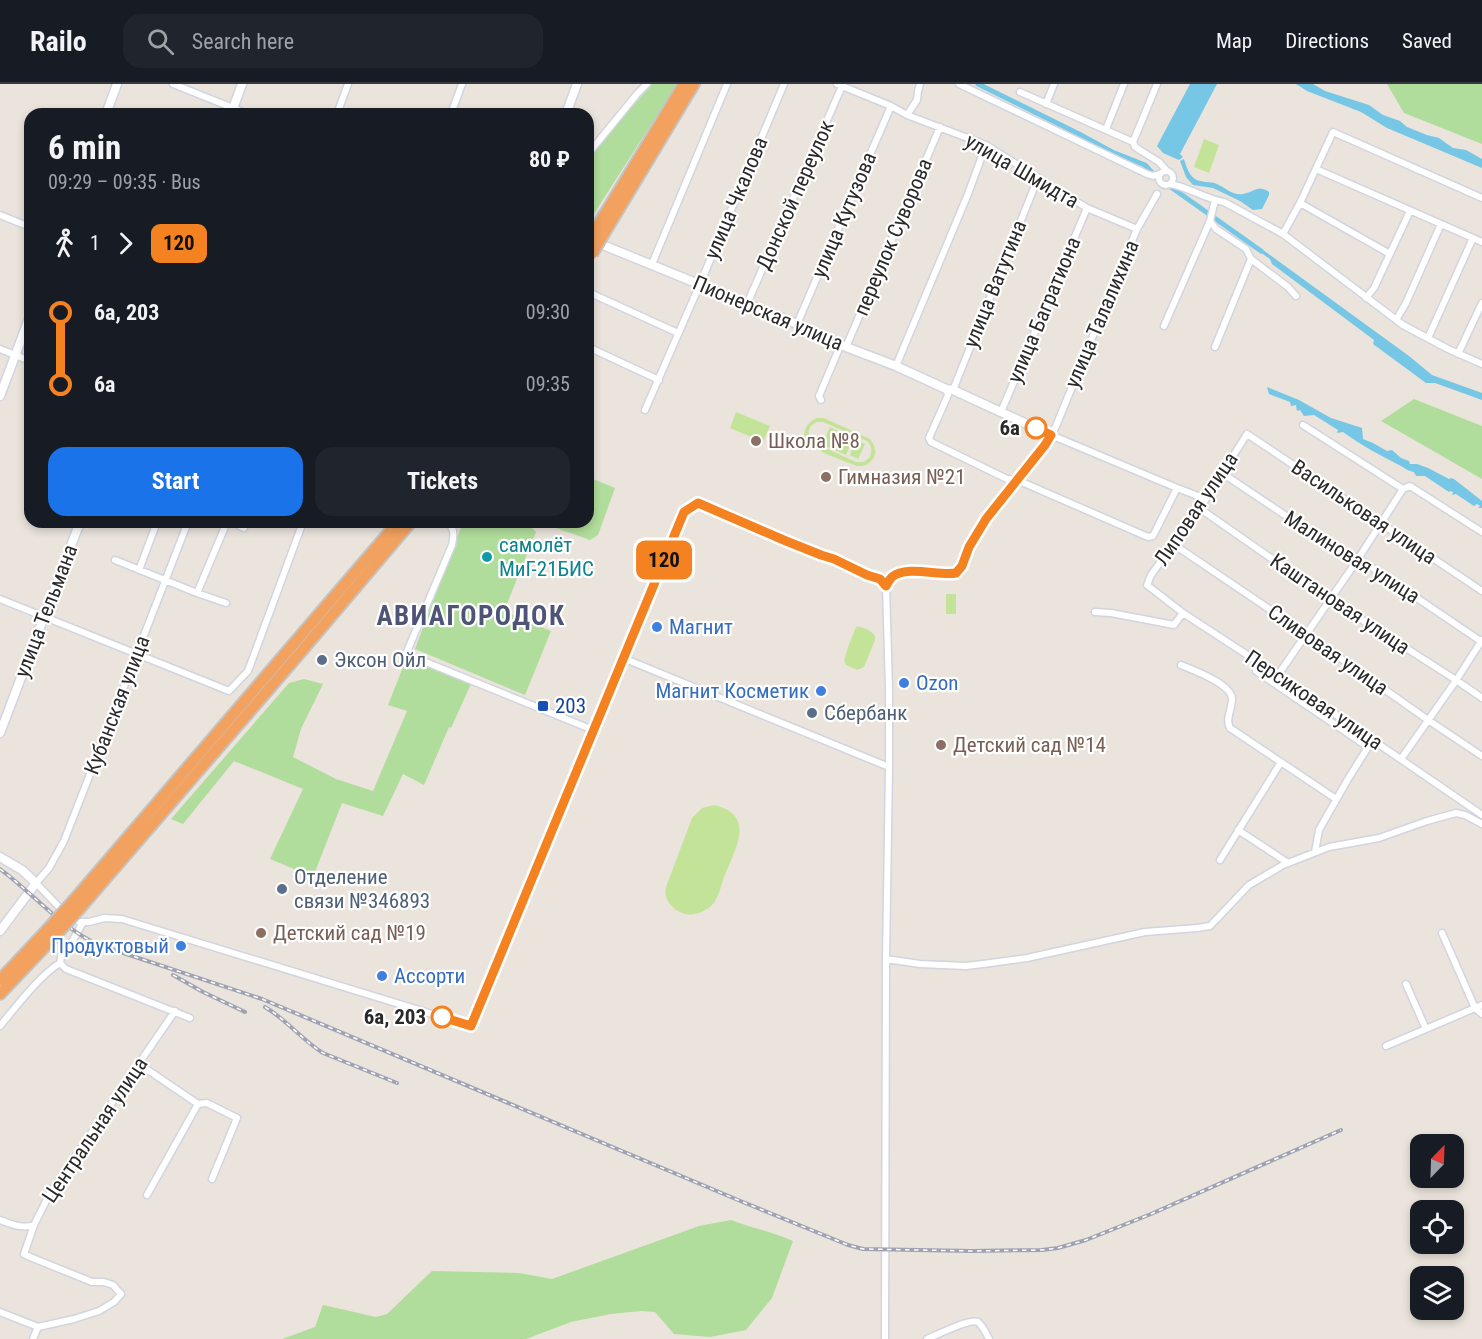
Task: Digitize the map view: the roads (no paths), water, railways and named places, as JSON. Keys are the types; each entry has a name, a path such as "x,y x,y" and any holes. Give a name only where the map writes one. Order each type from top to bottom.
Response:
{"highway":[{"path":"594,247 601,230 684,84"},
{"path":"594,235 601,230 694,84"},
{"path":"380,544 389,528"},
{"path":"346,592 393,528"},
{"path":"0,994 346,592 406,528"},
{"path":"393,543 400,541 412,528"},
{"path":"0,980 51,933"}],"street":[{"path":"108,108 117,84"},
{"path":"173,84 225,108"},
{"path":"233,108 242,84"},
{"path":"339,108 348,84"},
{"path":"453,108 462,84"},
{"path":"568,108 577,84"},
{"path":"594,147 647,84"},
{"path":"652,264 727,84"},
{"name":"улица Чкалова","path":"645,410 784,84"},
{"path":"907,115 917,100 920,84"},
{"path":"959,84 1147,174 1153,176 1170,171 1168,182"},
{"path":"1046,104 1054,84"},
{"path":"1106,129 1124,84"},
{"path":"1133,142 1157,84"},
{"name":"улица Шмидта","path":"840,85 907,115 986,145 1087,208 1137,229"},
{"name":"Донской переулок","path":"747,304 840,85"},
{"path":"1020,92 1133,142 1135,147 1159,162 1168,182"},
{"name":"улица Кутузова","path":"797,324 891,106"},
{"name":"переулок Суворова","path":"821,400 819,396 940,127"},
{"path":"1283,234 1300,203 1332,132 1482,198"},
{"path":"896,366 968,194 986,145"},
{"path":"1316,169 1482,242"},
{"name":"улица Ватутина","path":"950,389 1038,178"},
{"path":"1168,182 1180,182 1184,187 1224,202 1283,234 1396,321 1482,364"},
{"name":"улица Талалихина","path":"886,586 891,578 900,573 949,574 956,573 962,566 969,547 986,519 1051,435 1137,229 1157,194 1168,182"},
{"path":"1164,326 1210,221 1215,200"},
{"path":"1300,203 1390,254"},
{"name":"улица Багратиона","path":"1001,412 1087,208"},
{"path":"1366,298 1374,288 1410,211"},
{"path":"0,215 24,225"},
{"path":"1210,221 1216,229 1246,249 1251,259 1288,287 1296,296"},
{"path":"1396,321 1441,224"},
{"path":"1428,338 1473,238"},
{"name":"Пионерская улица","path":"594,242 797,324 1051,435 1206,499"},
{"path":"1215,347 1251,259"},
{"path":"594,295 678,333"},
{"path":"1458,354 1482,303"},
{"path":"0,396 24,332"},
{"path":"0,349 24,358"},
{"path":"594,350 659,380"},
{"path":"950,389 929,438 931,442 1007,478 1017,480 1148,537 1153,536 1177,488"},
{"path":"1303,425 1403,489"},
{"name":"Липовая улица","path":"1147,585 1151,575 1206,499 1247,434"},
{"name":"Васильковая улица","path":"1247,434 1482,591"},
{"name":"Малиновая улица","path":"1222,473 1331,546 1358,558 1482,641"},
{"path":"1278,675 1331,600 1403,489 1410,486 1482,532"},
{"path":"0,857 22,870 74,919 83,922 104,918 122,919 471,1026 684,512 698,503 880,579 886,586 889,689 885,1339"},
{"name":"Каштановая улица","path":"1199,508 1331,600 1482,698"},
{"name":"улица Тельмана","path":"0,733 78,528"},
{"path":"139,570 155,528"},
{"name":"Кубанская улица","path":"36,883 49,868 64,841 186,528"},
{"path":"197,592 224,528"},
{"path":"0,599 229,691 248,671 301,528"},
{"path":"451,528 454,532 452,544 406,654 593,730"},
{"name":"Сливовая улица","path":"1173,544 1482,756"},
{"path":"115,560 226,603"},
{"name":"Персиковая улица","path":"1147,585 1183,613 1278,675 1482,815"},
{"path":"1095,612 1174,625 1183,613"},
{"path":"1401,759 1482,641"},
{"path":"622,658 889,767"},
{"path":"1180,665 1208,676 1231,693 1227,724 1230,728 1336,799"},
{"path":"1256,670 1368,747"},
{"path":"1316,852 1319,830 1373,740"},
{"path":"1220,860 1281,762"},
{"path":"886,959 966,966 1027,958 1145,932 1210,926 1249,885 1264,875 1329,847 1379,838 1456,813 1482,824"},
{"path":"1238,830 1288,863"},
{"path":"0,931 36,883"},
{"path":"0,1026 39,981 60,963 61,957 83,922"},
{"path":"1442,933 1482,1014"},
{"path":"60,963 66,969 190,1018"},
{"path":"1406,984 1426,1029"},
{"path":"1386,1046 1479,1007"},
{"name":"Центральная улица","path":"38,1327 99,1311 114,1302 121,1294 113,1285 92,1282 24,1254 34,1225 50,1192 175,1011"},
{"path":"138,1064 198,1104 207,1103 237,1118 212,1179"},
{"path":"147,1195 198,1104"},
{"path":"0,1220 19,1226 34,1225"},
{"path":"0,1312 38,1327 33,1339"},
{"path":"927,1339 970,1321 975,1321 982,1327 988,1339"}],"water":[{"path":"1190,84 1217,84 1180,154 1183,157 1179,160 1163,153 1157,146"},
{"path":"1296,84 1313,84 1325,91 1369,105 1407,127 1439,138 1453,148 1466,150 1482,159 1482,168 1387,128 1361,112 1307,91"},
{"path":"1184,159 1189,173 1197,180 1217,184 1236,194 1259,189 1269,192 1262,209 1253,210 1213,188 1193,185 1186,177 1180,161"},
{"path":"1259,247 1432,375 1482,393 1482,400 1435,383 1426,383 1373,344 1374,340 1272,264 1270,259 1257,250"},
{"path":"1267,387 1299,400 1331,418 1362,428 1363,439 1387,451 1392,450 1410,464 1417,464 1449,479 1454,479 1482,501 1482,508 1478,508 1480,506 1477,504 1474,506 1456,494 1452,495 1453,492 1449,492 1425,476 1416,476 1414,472 1343,432 1337,433 1338,430 1314,415 1304,416 1300,410 1297,411 1296,405 1291,406 1290,402 1269,394"}],"waterway":[{"path":"978,84 1112,152 1145,165 1156,177"},
{"path":"1168,185 1261,251"}],"railway":[{"path":"0,869 60,920 99,945 262,999 738,1200 863,1249 972,1251 1058,1248 1086,1240 1151,1214 1341,1130"},
{"path":"173,975 245,1012"},
{"path":"265,1007 323,1053 397,1083"}],"place":[{"name":"6а","path":"1036,428"},
{"name":"Школа №8","path":"756,441"},
{"name":"Гимназия №21","path":"826,477"},
{"name":"самолёт МиГ-21БИС","path":"487,557"},
{"name":"Магнит","path":"657,627"},
{"name":"Эксон Ойл","path":"322,660"},
{"name":"Ozon","path":"904,683"},
{"name":"Магнит Косметик","path":"821,691"},
{"name":"203","path":"543,706"},
{"name":"Сбербанк","path":"812,713"},
{"name":"Детский сад №14","path":"941,745"},
{"name":"Отделение связи №346893","path":"282,889"},
{"name":"Детский сад №19","path":"261,933"},
{"name":"Продуктовый","path":"181,946"},
{"name":"Ассорти","path":"382,976"},
{"name":"6а, 203","path":"442,1017"}],"district":[{"name":"АВИАГОРОДОК","path":"471,616"}]}
